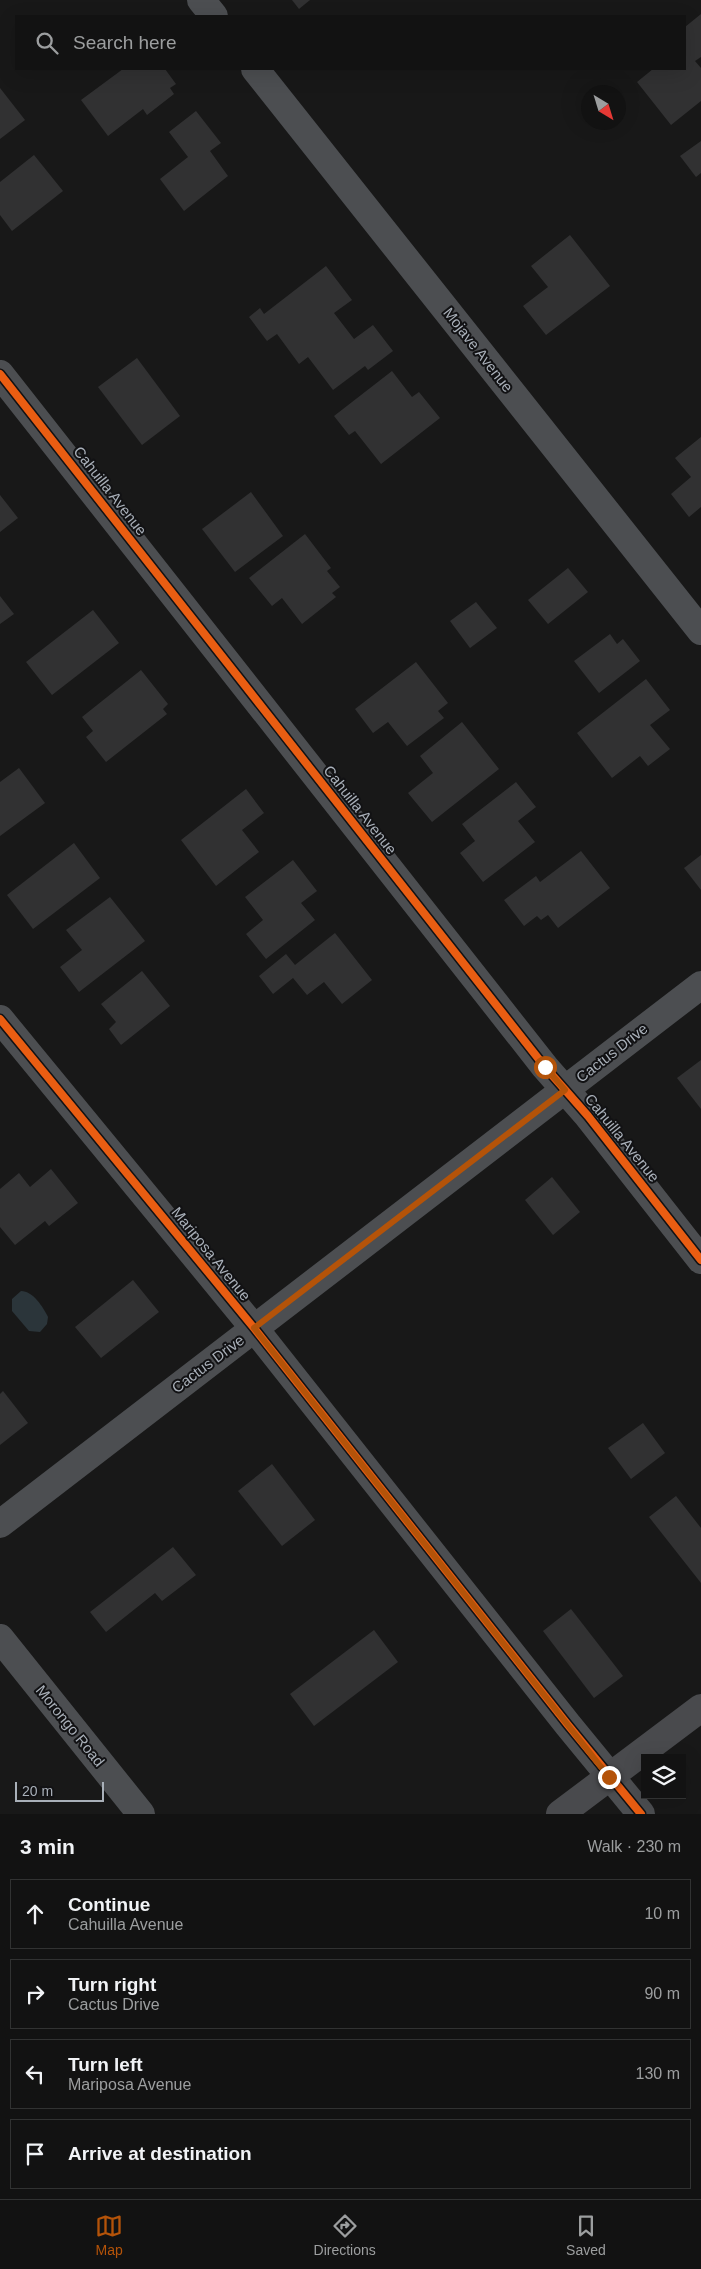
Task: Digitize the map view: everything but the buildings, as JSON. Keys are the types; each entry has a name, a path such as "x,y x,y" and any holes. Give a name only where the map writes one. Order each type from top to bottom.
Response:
{"main road":[{"path":"560,1814 701,1708"}],"street":[{"path":"201,0 213,15"},
{"name":"Mojave Avenue","path":"256,70 701,631"},
{"name":"Cahuilla Avenue","path":"0,374 545,1067 701,1260"},
{"name":"Cactus Drive","path":"0,1524 701,985"},
{"name":"Mariposa Avenue","path":"0,1019 254,1328 609,1777 641,1814"},
{"name":"Morongo Road","path":"0,1638 141,1814"}],"shaded area":[{"path":"21,1291 30,1294 40,1304 48,1317 47,1324 40,1332 29,1331 12,1311 12,1299"}],"cycle path":[{"path":"0,374 545,1067 588,1116 701,1260"},
{"path":"0,1019 254,1328 568,1725 641,1814"}],"route":[{"path":"545,1067 565,1090 254,1328 609,1777"}]}
